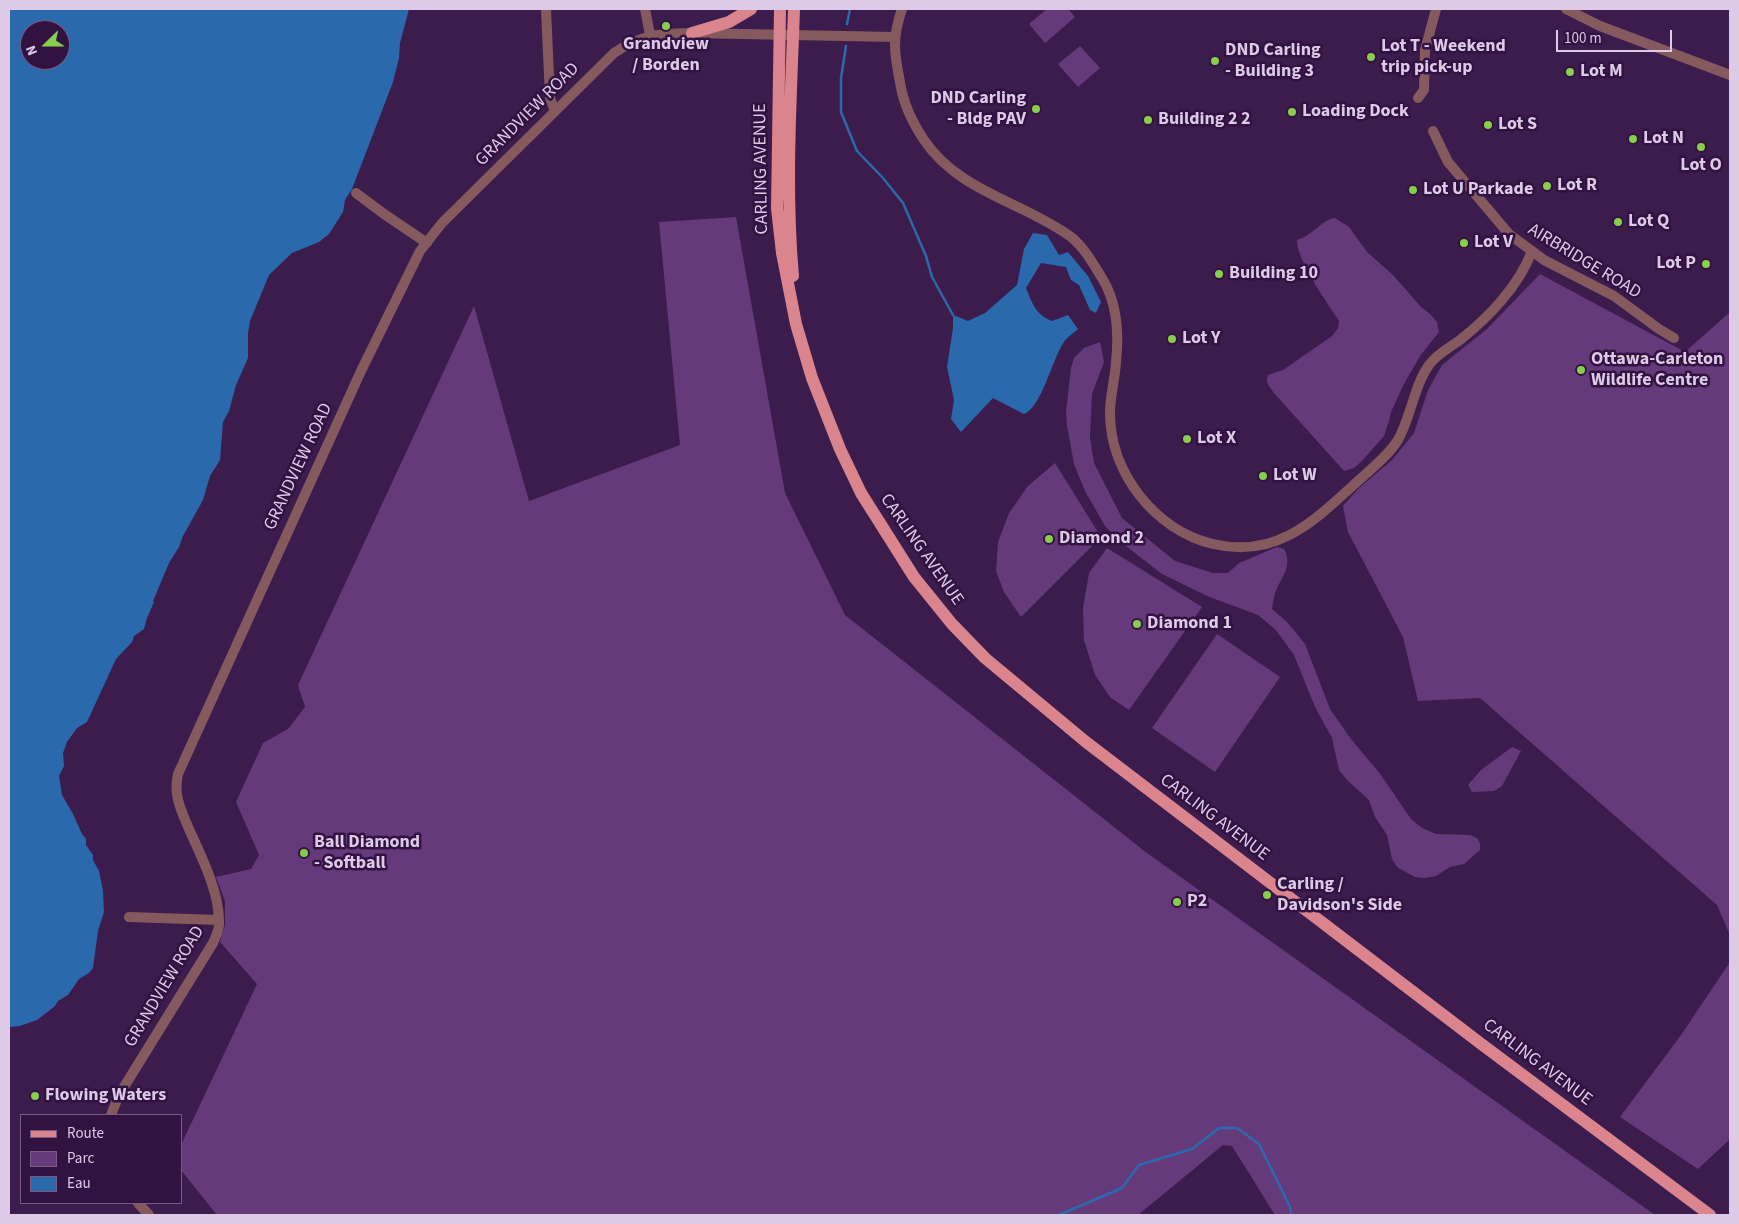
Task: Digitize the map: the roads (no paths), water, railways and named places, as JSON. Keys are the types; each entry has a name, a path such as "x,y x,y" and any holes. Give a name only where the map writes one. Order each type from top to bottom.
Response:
{"main road":[{"path":"692,33 721,25 740,17 751,9"},
{"name":"CARLING AVENUE","path":"780,9 778,223 786,277 796,324 830,426 861,493 914,577 952,624 985,658 1094,748 1480,1043 1710,1215"},
{"name":"CARLING AVENUE","path":"794,9 790,214 794,288 805,355"}],"street":[{"path":"546,9 550,98 555,111"},
{"path":"650,35 646,13 656,9"},
{"path":"902,9 894,37 898,76 904,100 919,133 937,157 966,181 1034,215 1074,238 1089,258 1105,282 1114,307 1118,338 1110,416 1112,436 1119,459 1129,481 1146,504 1178,530 1201,540 1226,546 1259,546 1290,536 1308,525 1392,449 1407,421 1429,365 1443,351 1482,320 1526,266 1532,252"},
{"path":"1418,98 1424,90 1425,50 1436,9"},
{"path":"1566,9 1600,26 1730,75"},
{"name":"GRANDVIEW ROAD","path":"111,1114 119,1095 213,943 218,931 220,920 216,898 204,863 176,796 178,774 361,371 420,252 442,223 614,53 631,42 650,35 692,33 894,37"},
{"name":"AIRBRIDGE ROAD","path":"1433,131 1448,162 1509,234 1532,252 1557,267 1614,296 1674,338"},
{"path":"356,193 427,243"},
{"path":"129,917 220,920"},
{"path":"139,1204 149,1215"}],"water":[{"path":"9,9 409,9 400,43 399,58 393,82 352,189 345,200 343,212 329,234 319,242 292,253 269,275 250,321 248,358 236,385 229,411 223,422 220,460 210,476 203,500 169,563 153,601 144,629 134,636 132,642 116,659 87,722 77,728 67,742 63,753 64,766 59,776 62,795 86,839 86,845 93,855 93,860 99,871 103,891 104,912 98,931 93,968 79,979 68,995 58,1001 55,1006 37,1020 20,1026 9,1027"},
{"path":"1033,233 1047,235 1059,255 1068,252 1088,276 1101,302 1096,313 1090,310 1079,285 1071,280 1066,267 1041,263 1026,288 1038,312 1052,321 1068,315 1078,329 1064,342 1041,393 1030,410 1024,414 993,398 961,432 951,419 954,400 947,367 953,315 968,321 985,313 1017,285 1024,249"}],"waterway":[{"path":"847,24 850,9"},
{"path":"846,46 841,78 841,112 857,151 883,178 903,203 926,256 932,277 953,315"},
{"path":"1059,1215 1122,1188 1139,1165 1192,1149 1219,1128 1237,1128 1259,1144 1290,1207 1291,1215"}],"place":[{"name":"Grandview / Borden","path":"666,26"},
{"name":"Lot T - Weekend trip pick-up","path":"1371,57"},
{"name":"DND Carling - Building 3","path":"1215,61"},
{"name":"Lot M","path":"1570,72"},
{"name":"DND Carling - Bldg PAV","path":"1036,109"},
{"name":"Loading Dock","path":"1292,112"},
{"name":"Building 2 2","path":"1148,120"},
{"name":"Lot S","path":"1488,125"},
{"name":"Lot N","path":"1633,139"},
{"name":"Lot O","path":"1701,147"},
{"name":"Lot R","path":"1547,186"},
{"name":"Lot U Parkade","path":"1413,190"},
{"name":"Lot Q","path":"1618,222"},
{"name":"Lot V","path":"1464,243"},
{"name":"Lot P","path":"1706,264"},
{"name":"Building 10","path":"1219,274"},
{"name":"Lot Y","path":"1172,339"},
{"name":"Ottawa-Carleton Wildlife Centre","path":"1581,370"},
{"name":"Lot X","path":"1187,439"},
{"name":"Lot W","path":"1263,476"},
{"name":"Diamond 2","path":"1049,539"},
{"name":"Diamond 1","path":"1137,624"},
{"name":"Ball Diamond - Softball","path":"304,853"},
{"name":"Carling / Davidson's Side","path":"1267,895"},
{"name":"P2","path":"1177,902"},
{"name":"Flowing Waters","path":"35,1096"}]}
